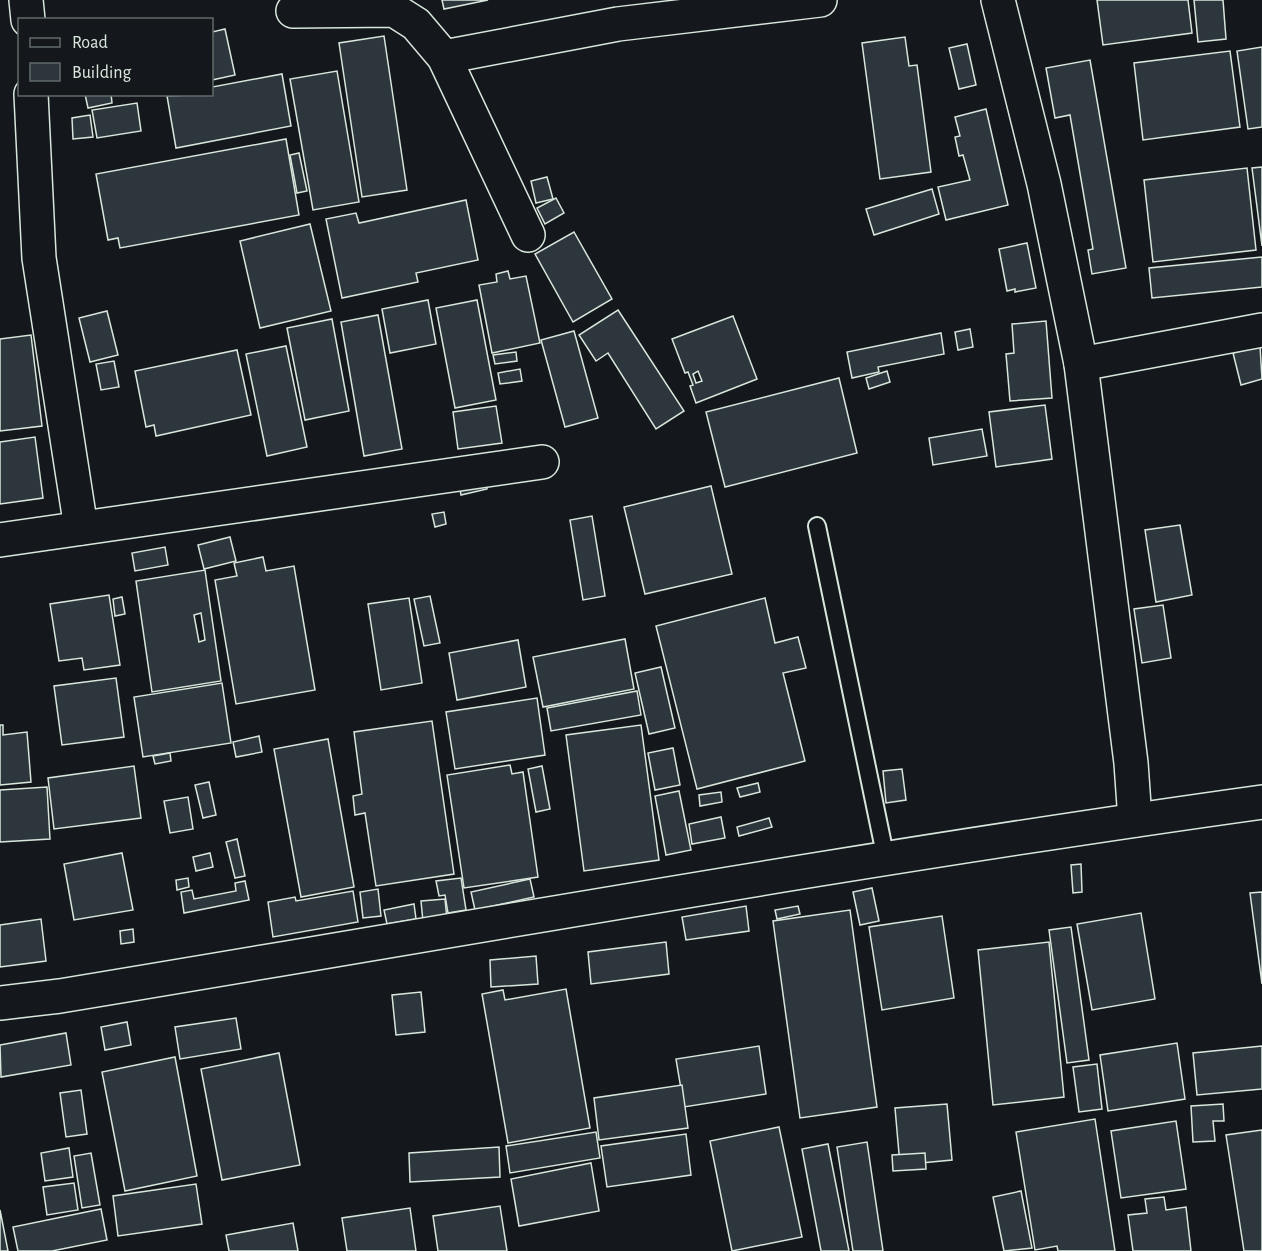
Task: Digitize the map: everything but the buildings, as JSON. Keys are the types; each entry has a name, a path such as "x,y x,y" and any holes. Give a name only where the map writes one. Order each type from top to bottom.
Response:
{"street":[{"path":"26,0 28,18"},
{"path":"444,57 618,24 820,0"},
{"path":"998,0 1044,184 1081,364 1131,763 1135,820"},
{"path":"293,11 394,10 416,24 444,57 528,235"},
{"path":"31,96 39,258 81,528"},
{"path":"1081,364 1262,330"},
{"path":"0,540 542,462"},
{"path":"0,1004 886,859 1262,802"}],"lane":[{"path":"817,526 886,859"}]}
